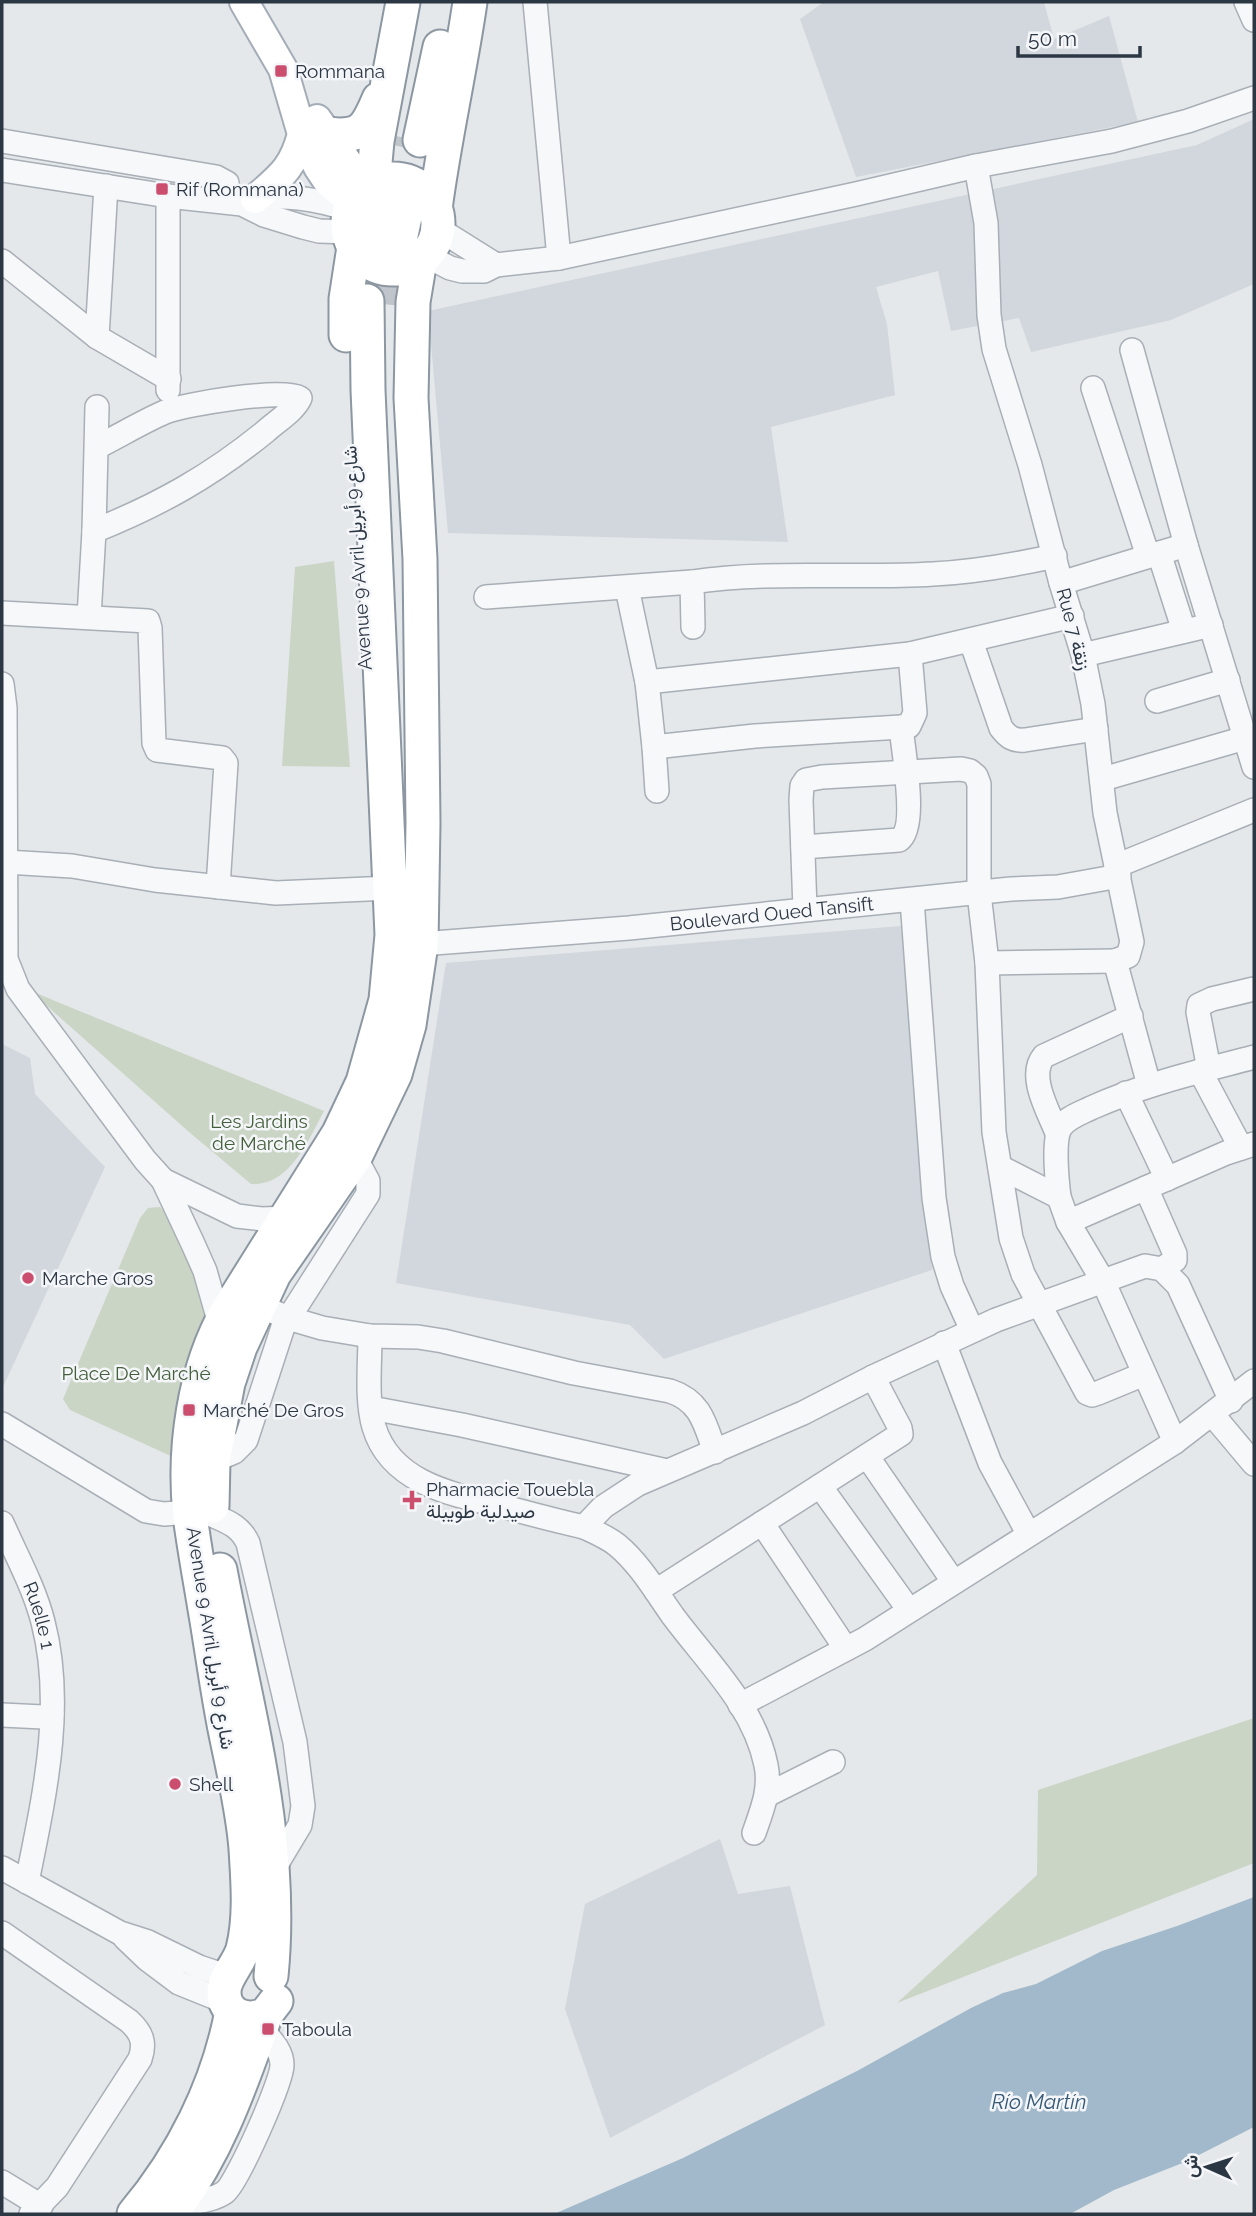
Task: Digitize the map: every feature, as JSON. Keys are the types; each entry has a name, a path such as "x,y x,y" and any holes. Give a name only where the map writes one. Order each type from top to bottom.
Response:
{"highway":[{"name":"Avenue 9 Avril شارع 9 أبريل","path":"291,1229 355,1157 395,1074 409,1026 421,944 423,823 420,559 411,398 413,302 388,222 377,142 403,2"},
{"path":"424,2 414,61 408,138 434,81 448,2"},
{"name":"Avenue 9 Avril شارع 9 أبريل","path":"390,878 363,671 353,516 346,299 388,222 442,159 460,71 470,2"},
{"path":"314,134 343,136 361,132 391,71"},
{"name":"Avenue 9 Avril شارع 9 أبريل","path":"291,1229 363,1082 386,1000 392,935 366,324 380,303 404,621 423,823"},
{"path":"222,1344 258,1305 291,1229"},
{"path":"222,1344 291,1229"},
{"name":"Avenue 9 Avril شارع 9 أبريل","path":"174,2210 223,2127 263,2022 276,2000 276,1983 271,1976 273,1870 257,1745 221,1573 201,1514 213,1461 222,1344"},
{"name":"Avenue 9 Avril شارع 9 أبريل","path":"134,2214 150,2196 195,2120 222,2054 230,1991 243,1950 246,1927 246,1845 191,1437 201,1375 222,1344"},
{"path":"263,2022 258,2018 248,2019 230,1991 243,1967 263,1969 271,1976"}],"main road":[{"path":"244,2 286,76 303,96 314,134 388,222"},
{"path":"242,202 284,174 314,134"}],"street":[{"path":"535,2 559,258"},
{"path":"1246,2 1254,20"},
{"path":"2,141 216,177 226,183 242,202 264,215 319,231 388,222 450,268 484,271 496,265 559,258 976,166 1112,141 1188,121 1254,98"},
{"path":"39,176 44,147"},
{"name":"Rue 7 زنقة","path":"976,166 986,223 989,315 994,349 1027,453 1083,655 1096,729 1105,813 1132,943 1128,956 1115,961"},
{"path":"2,170 168,196 242,202"},
{"path":"97,337 106,186"},
{"path":"168,196 168,411"},
{"path":"2,261 97,337 169,379"},
{"path":"1132,350 1186,545 1254,766"},
{"path":"1093,387 1184,631"},
{"path":"94,531 145,511 190,486 237,454 281,418 300,398 286,394 241,397 168,411 97,447"},
{"path":"89,617 97,407"},
{"path":"1061,583 1186,545"},
{"path":"486,597 627,588 757,575 932,574 1009,566 1055,556"},
{"path":"692,582 693,627"},
{"path":"627,588 648,682 657,791"},
{"path":"2,612 148,621 154,743 157,750 225,760 218,887"},
{"path":"648,682 910,654 1072,616"},
{"path":"1083,655 1211,625"},
{"path":"971,640 996,718 1008,737 1016,741 1096,729"},
{"path":"654,747 755,736 909,726 915,713 910,654"},
{"path":"1157,701 1228,680"},
{"path":"2,684 5,708 3,788 6,959 14,980 145,1160 163,1180 205,1270 222,1344"},
{"path":"803,847 899,841 905,836 908,828 906,773 901,727"},
{"path":"1103,779 1245,738"},
{"path":"805,909 801,800 802,786 806,780 811,777 961,769 976,776 980,800 979,893 987,963 994,1132 1017,1260 1087,1393 1092,1395 1144,1374"},
{"name":"Boulevard Oued Tansift","path":"421,944 629,928 805,909 1058,887 1117,871 1254,810"},
{"path":"4,856 155,880 276,893 390,878"},
{"path":"912,900 933,1198 943,1257 952,1286 972,1330"},
{"path":"987,963 1115,961 1149,1084"},
{"path":"1068,1222 1167,1179 1248,1152 1204,1070 1198,1012 1199,1005 1212,999 1254,989"},
{"path":"1058,1133 1040,1087 1037,1063 1044,1056 1131,1016"},
{"path":"1175,1442 1103,1281 1068,1222 1059,1197 1056,1164 1058,1133 1062,1124 1075,1116 1149,1084 1254,1057"},
{"path":"1126,1093 1167,1179"},
{"path":"213,1461 234,1452 246,1440 277,1342 288,1318 368,1194 368,1181 355,1157"},
{"path":"1000,1167 1059,1197"},
{"path":"163,1180 237,1216 262,1219 291,1229"},
{"path":"1146,1188 1175,1254 1175,1260 1162,1269"},
{"path":"584,1527 620,1494 667,1471 803,1413 972,1330 1145,1266 1162,1269 1171,1276 1183,1296 1221,1408 1253,1461"},
{"path":"258,1305 322,1328 370,1336 397,1335 443,1340 575,1373 686,1396 701,1415 715,1452"},
{"path":"370,1336 371,1408 375,1431 388,1456 408,1474 471,1499 584,1527 614,1542 656,1591 740,1705 758,1735 766,1768 767,1795 754,1833"},
{"path":"944,1343 981,1443 1001,1487 1028,1533"},
{"path":"656,1591 901,1434 873,1377"},
{"path":"740,1705 846,1649 909,1610 1175,1442 1254,1381"},
{"path":"371,1408 462,1425 667,1471"},
{"path":"2,1424 146,1511 201,1514"},
{"path":"867,1456 953,1581"},
{"path":"820,1486 909,1610"},
{"name":"Ruelle 1","path":"2,1523 34,1593 43,1621 48,1647 52,1714 44,1799 10,1878"},
{"path":"762,1523 846,1649"},
{"path":"2,1715 43,1717 52,1714"},
{"path":"767,1795 833,1762"},
{"path":"10,1878 120,1933 148,1942 199,1967 230,1991"},
{"path":"2,1933 129,2021 140,2033 144,2046 140,2059 57,2187 36,2210 2,2182"}],"shaded area":[{"path":"824,2 1044,2 1054,39 1109,16 1138,122 856,177 800,19"},
{"path":"1254,119 1254,284 1171,320 1031,352 1019,318 951,331 938,271 876,287 887,324 895,395 771,427 788,542 448,533 428,311 1197,145"},
{"path":"901,926 932,1270 664,1359 630,1325 396,1283 446,963"},
{"name":"Marche Gros","path":"2,1044 30,1058 35,1094 105,1167 2,1389"},
{"path":"720,1839 738,1894 790,1886 825,2025 610,2138 565,2009 585,1904"}],"green space":[{"path":"334,561 350,767 282,766 295,567"},
{"name":"Les Jardins de Marché","path":"29,990 324,1111 304,1147 287,1170 264,1183 251,1184"},
{"name":"Place De Marché","path":"160,1207 168,1215 201,1286 206,1321 173,1457 70,1410 63,1399 140,1218 148,1208"},
{"path":"1254,1718 1254,1863 897,2003 1037,1875 1038,1790"}],"water":[{"name":"Río Martín","path":"1254,1897 1254,2127 1185,2162 1114,2190 1070,2214 554,2214 683,2158 857,2071 1003,1993 1036,1984 1102,1951"}],"tunnel":[{"path":"383,194 396,136"},
{"path":"409,198 420,140"},
{"path":"367,301 373,246"},
{"path":"392,305 398,249"}],"place":[{"name":"Rommana","path":"281,71"},
{"name":"Rif (Rommana)","path":"162,189"},
{"name":"Marche Gros","path":"28,1278"},
{"name":"Marché De Gros","path":"189,1410"},
{"name":"Pharmacie Touebla صيدلية طويبلة","path":"412,1500"},
{"name":"Shell","path":"175,1784"},
{"name":"Taboula","path":"268,2029"}]}
